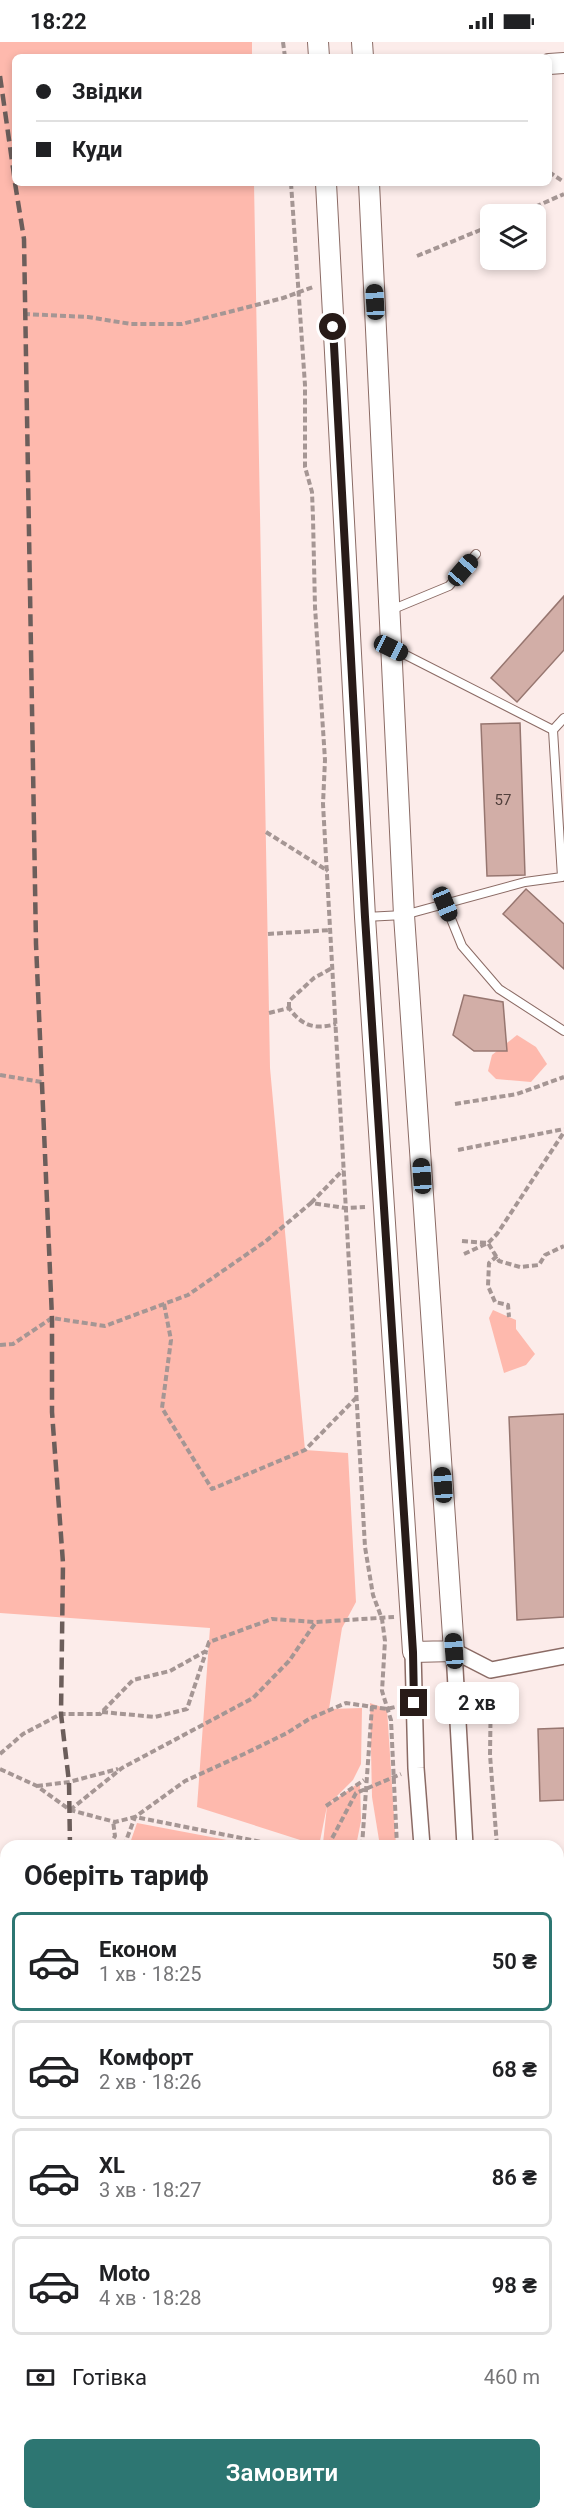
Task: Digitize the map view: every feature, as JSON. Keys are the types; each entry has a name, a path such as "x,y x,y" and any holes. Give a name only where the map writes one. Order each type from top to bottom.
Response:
{"street":[{"path":"326,186 365,917 411,1615 416,1768 422,1840"},
{"path":"369,186 404,915 465,1840"},
{"path":"413,1652 454,1651 491,1670 564,1656"}],"lane":[{"path":"390,610 449,586 476,554"},
{"path":"391,648 554,730"},
{"path":"365,917 404,915 525,882 563,879 554,730 564,718"},
{"path":"445,904 462,946 500,989 564,1031"}],"path":[{"path":"291,186 305,385 305,467 312,492 315,607 325,760 323,804 364,1547 373,1595 382,1618 385,1641 382,1691 391,1720 397,1840"},
{"path":"542,204 564,194"},
{"path":"417,256 480,230"},
{"path":"24,314 88,317 131,324 182,324 299,292 331,280"},
{"path":"266,832 328,871"},
{"path":"268,934 331,930"},
{"path":"332,968 314,978 289,1002 297,1020 321,1028 336,1024"},
{"path":"269,1013 290,1008"},
{"path":"0,1075 42,1082"},
{"path":"455,1104 517,1094 564,1077"},
{"path":"458,1150 564,1131"},
{"path":"464,1254 488,1243 497,1234 564,1131"},
{"path":"0,1345 12,1344 52,1318 105,1326 188,1295 266,1240 310,1203 344,1169"},
{"path":"310,1203 346,1208 384,1206"},
{"path":"462,1241 488,1243"},
{"path":"488,1243 500,1262 520,1267 539,1265 545,1256 564,1246"},
{"path":"497,1256 489,1263 488,1286 495,1302 508,1305 509,1317"},
{"path":"164,1304 171,1340 162,1408 212,1489 305,1450 357,1398"},
{"path":"102,1712 155,1717 187,1709 209,1642 272,1619 316,1622 411,1615"},
{"path":"70,1810 122,1768 253,1698 289,1661 316,1622"},
{"path":"0,1754 23,1734 61,1714 100,1714 133,1680 170,1671 206,1651"},
{"path":"491,1670 490,1755 497,1840"},
{"path":"126,1840 135,1817 185,1781 244,1755 309,1719 345,1703 387,1709 414,1703"},
{"path":"362,1840 364,1789 372,1706"},
{"path":"37,1786 69,1782 122,1768"},
{"path":"331,1840 356,1793 416,1768"},
{"path":"0,1769 37,1786 70,1810 115,1821 135,1817 252,1840"},
{"path":"326,1806 365,1779"},
{"path":"113,1840 115,1836 115,1821"}],"shaded area":[{"path":"0,42 252,42 252,54 12,54 12,186 254,186 270,1068 305,1450 348,1453 356,1602 342,1628 329,1709 362,1708 361,1764 353,1780 330,1803 360,1782 361,1821 357,1840 323,1840 327,1806 320,1840 300,1840 197,1807 210,1628 0,1613"},
{"path":"517,1035 536,1047 547,1064 531,1082 496,1079 488,1071 492,1055"},
{"path":"493,1310 516,1320 516,1329 535,1354 526,1365 504,1373 489,1318"},
{"path":"370,1703 387,1709 396,1840 379,1840 372,1797"},
{"path":"137,1823 226,1840 131,1840"}],"building":[{"path":"564,596 564,650 517,702 491,678"},
{"path":"520,723 525,875 487,876 481,724"},
{"path":"526,889 564,924 564,969 503,914"},
{"path":"464,995 503,1002 507,1051 474,1051 453,1035"},
{"path":"564,1414 564,1617 517,1620 509,1417"},
{"path":"564,1728 564,1800 540,1801 538,1729"}],"railway":[{"path":"0,76 12,161"},
{"path":"15,186 24,239 36,944 52,1318 52,1412 63,1563 61,1714 69,1782 70,1840"}],"route":[{"path":"333,327 365,917 413,1652 414,1703"}]}
